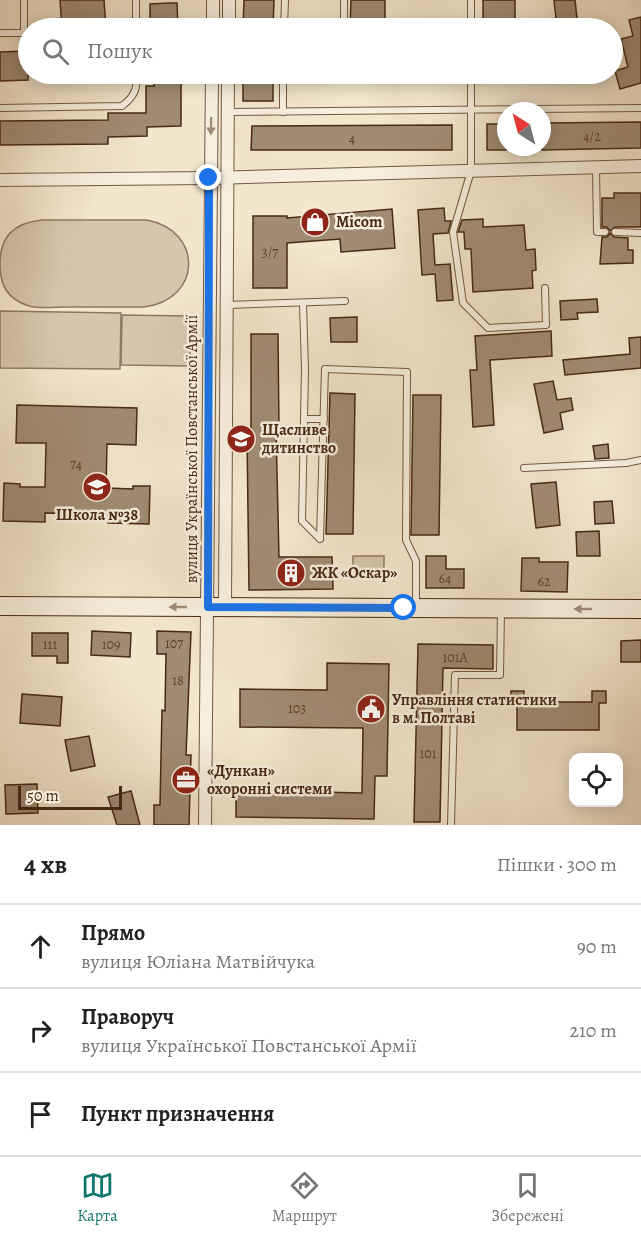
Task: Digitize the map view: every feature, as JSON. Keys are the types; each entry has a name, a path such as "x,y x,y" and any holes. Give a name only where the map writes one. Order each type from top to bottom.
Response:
{"street":[{"path":"213,0 213,18"},
{"path":"229,0 229,18"},
{"name":"вулиця Української Повстанської Армії","path":"212,84 209,178 217,607"},
{"name":"вулиця Української Повстанської Армії","path":"205,825 217,607 227,305 228,84"},
{"path":"0,180 209,178 641,166"},
{"path":"0,606 641,609"}],"lane":[{"path":"24,0 24,18"},
{"path":"136,0 136,18"},
{"path":"284,18 285,0"},
{"path":"344,0 344,18"},
{"path":"471,0 471,18"},
{"path":"0,33 18,33"},
{"path":"0,108 122,105 131,99 137,84"},
{"path":"283,84 283,112"},
{"path":"471,84 471,171 453,232 464,303 488,328 546,325 545,288"},
{"path":"228,112 641,108"},
{"path":"596,167 597,232 605,232"},
{"path":"615,232 641,233"},
{"path":"227,305 345,302"},
{"path":"303,303 305,369 302,521 320,539 325,369 407,372 406,540 416,561 417,608"},
{"path":"304,418 324,419"},
{"path":"524,468 626,463 641,460"},
{"path":"451,825 455,675 500,675 501,609"}],"shaded area":[{"path":"42,220 147,220 166,227 179,237 186,251 189,265 185,279 177,292 163,302 144,307 42,308 21,303 10,295 3,285 0,264 3,246 10,233 16,228"},
{"path":"0,311 121,313 120,369 0,368"},
{"path":"122,315 190,316 190,366 121,365"},
{"path":"353,556 384,556 384,574 353,574"}],"building":[{"path":"60,0 104,0 105,18 61,18"},
{"path":"244,0 274,0 273,18 243,18"},
{"path":"351,0 385,0 385,18 350,18"},
{"path":"483,0 515,0 515,18 483,18"},
{"path":"554,0 575,0 577,18 556,18"},
{"path":"177,3 178,18 150,18 150,4"},
{"path":"641,17 641,83 620,89 619,84 623,84 623,69 628,67 623,38 633,36 629,20"},
{"path":"18,51 18,80 0,81 0,52"},
{"path":"154,84 181,84 181,126 147,127 147,136 108,137 108,144 0,145 0,121 108,120 108,113 146,113 146,86 154,86"},
{"path":"243,84 273,84 273,101 243,101"},
{"path":"641,122 641,148 551,150 551,123"},
{"path":"487,124 497,124 497,150 487,150"},
{"path":"452,125 452,150 251,150 252,126"},
{"path":"614,193 641,193 641,227 615,227 610,231 607,227 602,227 602,198 614,198"},
{"path":"444,208 445,221 451,221 448,233 433,234 435,265 450,264 453,300 437,301 435,274 422,275 418,210"},
{"path":"392,209 395,248 341,252 340,239 287,243 287,288 253,288 253,216 287,216 287,218"},
{"path":"483,219 483,227 524,225 526,250 535,249 536,270 532,271 533,288 473,292 471,249 465,249 464,232 458,232 462,220"},
{"path":"610,233 614,237 628,238 628,250 633,250 633,263 600,264 602,237 607,237"},
{"path":"597,299 598,312 577,313 578,319 561,320 560,301"},
{"path":"357,317 357,342 331,342 330,318"},
{"path":"551,331 552,356 490,360 494,425 473,427 470,370 477,370 475,336"},
{"path":"251,334 278,334 279,429 276,429 279,557 332,557 333,589 249,590 247,435 251,435"},
{"path":"641,337 641,368 565,375 563,360 630,354 629,338"},
{"path":"553,381 557,400 571,398 573,410 560,413 563,429 544,433 534,384"},
{"path":"330,393 355,394 353,534 326,534"},
{"path":"413,395 441,395 439,535 411,535"},
{"path":"17,405 137,408 136,445 107,444 106,488 133,489 133,486 150,486 149,524 108,523 108,514 45,513 45,522 3,521 4,483 20,484 20,487 45,487 46,443 16,443"},
{"path":"608,444 609,458 595,459 593,446"},
{"path":"556,482 560,525 536,528 531,484"},
{"path":"612,501 614,523 595,524 594,502"},
{"path":"599,531 600,556 577,556 576,532"},
{"path":"426,556 446,556 446,569 464,569 464,588 426,588"},
{"path":"522,558 539,558 539,562 568,562 567,592 521,591"},
{"path":"92,631 131,633 130,657 91,655"},
{"path":"157,631 191,632 186,755 191,755 189,825 154,825 154,805 160,805 166,654 157,654"},
{"path":"32,633 68,633 68,663 57,663 57,656 32,656"},
{"path":"641,640 641,662 621,662 621,641"},
{"path":"418,644 493,645 493,669 443,668 440,822 414,822"},
{"path":"327,663 389,664 387,776 375,776 374,819 236,817 236,790 362,793 363,728 240,727 240,689 327,690"},
{"path":"511,691 524,691 524,702 592,702 592,691 606,691 606,703 599,703 599,730 517,730 517,703 511,703"},
{"path":"22,694 62,697 60,726 20,723"},
{"path":"89,736 95,766 71,771 65,740"},
{"path":"37,784 38,813 6,814 5,785"},
{"path":"131,791 140,825 117,825 108,797"}],"place":[{"name":"Micom","path":"315,222"},
{"name":"Щасливе дитинство","path":"241,439"},
{"name":"Школа №38","path":"97,487"},
{"name":"ЖК «Оскар»","path":"291,573"},
{"name":"Управління статистики в м. Полтаві","path":"371,709"},
{"name":"«Дункан» охоронні системи","path":"186,780"}],"route":[{"path":"209,178 208,607 404,608"}]}
